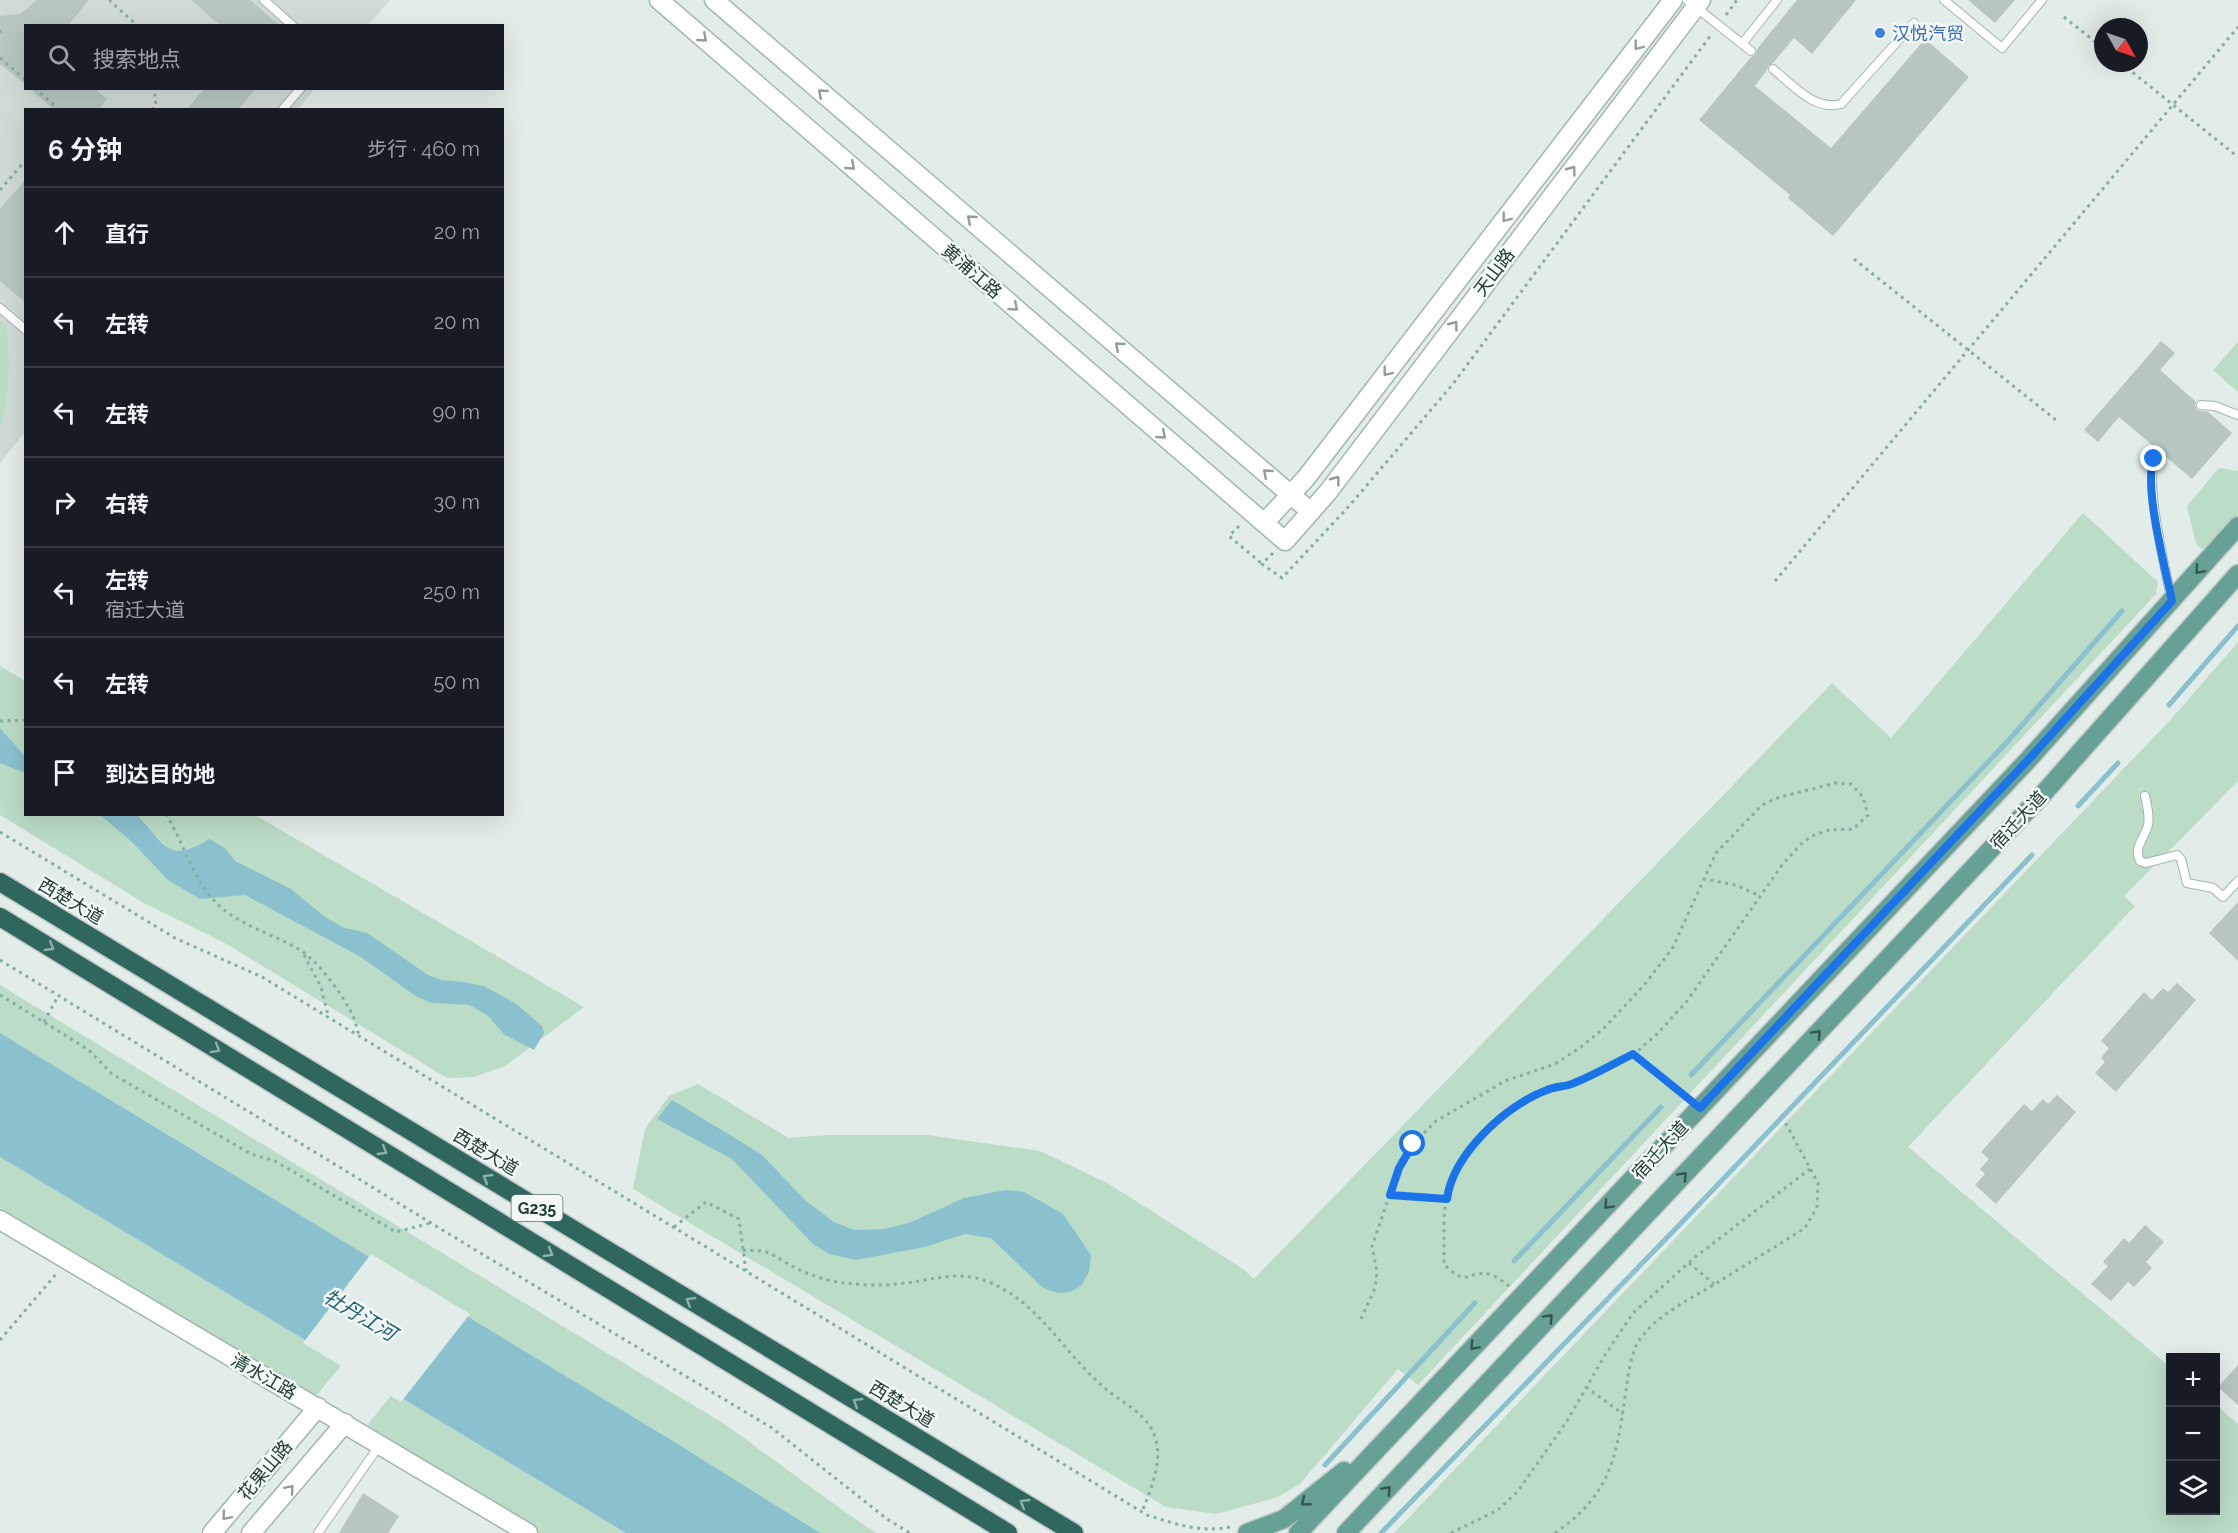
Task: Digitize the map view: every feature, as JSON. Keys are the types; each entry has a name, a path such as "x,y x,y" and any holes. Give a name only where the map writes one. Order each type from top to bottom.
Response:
{"highway":[{"name":"西楚大道","path":"0,882 1075,1532"},
{"name":"G235","path":"0,917 1008,1533"}],"main road":[{"name":"宿迁大道","path":"1298,1533 2028,760 2238,526"},
{"name":"宿迁大道","path":"1347,1533 2053,783 2238,574"},
{"path":"1241,1530 1284,1519 1399,1426"}],"street":[{"name":"黄浦江路","path":"659,0 1285,541"},
{"path":"714,0 1311,512"},
{"name":"天山路","path":"1264,523 1292,494 1673,0"},
{"name":"天山路","path":"1285,541 1311,512 1695,2"},
{"name":"清水江路","path":"0,1220 528,1533"},
{"name":"花果山路","path":"212,1533 318,1407"},
{"name":"花果山路","path":"251,1533 345,1423"}],"lane":[{"path":"264,0 291,24"},
{"path":"1742,44 1777,0"},
{"path":"1944,0 2002,48 2042,0"},
{"path":"1695,2 1751,51"},
{"path":"1773,69 1818,104 1830,106 1841,104 1914,23"},
{"path":"284,108 299,90"},
{"path":"0,308 24,328"},
{"path":"2201,405 2214,406 2238,415"},
{"path":"2157,455 2152,464 2151,473 2154,508 2172,601"},
{"path":"2145,796 2148,825 2138,848 2137,855 2140,861 2146,863 2177,855 2181,859 2187,884 2213,888 2223,897 2238,881"},
{"path":"318,1533 380,1444"}],"path":[{"path":"109,0 136,24"},
{"path":"1285,541 1262,564 1282,578 1350,505 1453,384 1737,0"},
{"path":"2064,17 2094,41"},
{"path":"1775,581 2238,27"},
{"path":"0,58 24,78"},
{"path":"2132,72 2238,157"},
{"path":"37,90 57,108"},
{"path":"154,90 156,105 154,108"},
{"path":"0,190 24,162"},
{"path":"1854,259 2056,420"},
{"path":"0,721 24,720"},
{"path":"1361,1318 1376,1288 1377,1272 1372,1246 1399,1168 1413,1144 1436,1121 1505,1081 1555,1064 1604,1028 1645,984 1672,949 1716,853 1762,805 1780,797 1836,783 1851,784 1863,797 1868,815 1853,829 1828,830 1812,836 1782,865 1687,1001 1657,1034 1633,1054 1572,1084 1547,1090 1518,1106 1485,1131 1461,1163 1449,1188 1447,1199 1444,1264 1454,1274 1464,1278 1492,1275 1523,1295"},
{"path":"167,816 182,841 199,881 221,908 239,920 302,951 336,989 352,1014 359,1036"},
{"path":"0,832 175,938 262,977 1142,1512 1188,1528 1241,1530"},
{"path":"1703,879 1736,885 1760,896"},
{"path":"302,951 321,987 328,1017"},
{"path":"0,960 772,1428 879,1513 910,1533"},
{"path":"0,995 89,1050 112,1074 251,1154 275,1161 396,1232 431,1223"},
{"path":"44,1022 58,996"},
{"path":"1633,1054 1700,1108"},
{"path":"1555,1533 1588,1507 1607,1477 1618,1447 1630,1365 1637,1344 1659,1321 1714,1284 1806,1228 1817,1207 1818,1183 1785,1122"},
{"path":"1451,1533 1498,1510 1518,1491 1567,1421 1605,1354 1633,1313 1689,1263 1810,1168"},
{"path":"1390,1195 1447,1199"},
{"path":"674,1227 706,1202 739,1219 747,1271"},
{"path":"743,1250 765,1252 796,1269 845,1283 897,1284 936,1276 963,1276 986,1281 1011,1294 1048,1325 1081,1366 1102,1386 1150,1425 1157,1452 1156,1473 1142,1512"},
{"path":"0,1340 67,1260"},
{"path":"1689,1263 1714,1284"},
{"path":"1586,1387 1623,1414"}],"shaded area":[{"path":"0,0 390,0 369,24 24,24 24,90 314,90 299,108 24,108 24,433 0,463"}],"green space":[{"path":"0,320 6,325 8,364 6,403 0,428"},
{"path":"2238,342 2238,392 2213,370"},
{"path":"2219,468 2238,471 2238,514 2209,547 2202,549 2196,544 2187,506"},
{"path":"2083,513 2158,582 2156,594 1418,1385 1398,1369 1300,1484 1278,1497 1216,1514 1166,1507 633,1189 645,1129 669,1096 698,1084 789,1138 827,1135 927,1135 1040,1151 1109,1184 1243,1269 1254,1279 1832,683 1891,738"},
{"path":"2238,642 2238,781 2124,896 2135,906 1908,1147 2166,1364 2166,1515 2220,1515 2220,1408 2238,1424 2238,1533 1394,1533 2173,717"},
{"path":"0,666 24,680 24,816 257,816 584,1007 505,1066 474,1077 447,1078 223,942 144,903 0,815"},
{"path":"0,985 726,1425 876,1533 820,1533 673,1441 0,1033"},
{"path":"0,1157 343,1363 316,1396 0,1209"},
{"path":"393,1393 626,1533 539,1533 365,1428"}],"water":[{"path":"0,728 24,755 24,773 0,763"},
{"path":"101,816 138,816 160,842 174,850 195,847 209,839 225,848 235,861 291,889 325,917 342,927 367,933 428,975 441,980 484,986 515,1003 542,1026 544,1033 534,1050 505,1035 487,1015 469,1005 432,1003 417,997 361,957 245,895 200,899 168,880 132,842"},
{"name":"牡丹江河","path":"0,1033 673,1441 820,1533 626,1533 0,1157"},
{"path":"672,1100 761,1154 806,1201 834,1222 854,1230 884,1229 909,1223 964,1198 1006,1190 1024,1192 1063,1214 1091,1255 1089,1272 1081,1286 1070,1292 1058,1293 1043,1288 991,1238 965,1234 925,1247 856,1260 829,1254 813,1244 732,1159 657,1119"}],"pier":[{"path":"371,1254 470,1314 401,1402 303,1343"}],"building":[{"path":"37,0 89,0 70,24 24,24 24,83 0,64 0,16 20,14"},
{"path":"191,0 250,0 278,24 219,24"},
{"path":"1797,0 1856,0 1812,54 1794,38 1768,66 1755,86 1831,148 1925,39 1969,77 1833,236 1788,198 1790,195 1699,120 1755,55 1757,49"},
{"path":"1968,0 2015,0 1995,23"},
{"path":"31,90 96,90 107,99 100,108 52,108"},
{"path":"203,90 254,90 240,108 188,108"},
{"path":"24,181 24,301 0,281 0,209"},
{"path":"2161,341 2175,353 2160,370 2196,402 2197,410 2208,412 2232,433 2192,479 2119,417 2098,442 2084,430"},
{"path":"2238,902 2238,961 2209,933"},
{"path":"2177,983 2196,1000 2116,1092 2095,1073 2105,1062 2101,1058 2109,1048 2101,1041 2144,992 2152,1000 2163,988 2168,992"},
{"path":"2057,1095 2076,1112 1996,1204 1975,1185 1985,1174 1980,1169 1989,1159 1981,1152 2024,1104 2032,1111 2043,1099 2048,1104"},
{"path":"2145,1225 2164,1242 2146,1262 2152,1268 2134,1287 2128,1282 2111,1301 2091,1284 2108,1266 2103,1262 2124,1238 2129,1243"},
{"path":"2238,1365 2238,1405 2220,1389 2220,1385"},
{"path":"363,1493 399,1516 388,1533 339,1533"}],"waterway":[{"path":"1691,1075 2008,741 2122,611"},
{"path":"2169,705 2238,626"},
{"path":"2078,806 2118,763"},
{"path":"1381,1533 1685,1219 2032,855"},
{"path":"1514,1261 1661,1107"},
{"path":"1325,1465 1475,1303"}],"place":[{"name":"汉悦汽贸","path":"1880,33"}],"route":[{"path":"1413,1144 1399,1168 1390,1195 1447,1199 1449,1188 1461,1163 1485,1131 1518,1106 1547,1090 1572,1084 1633,1054 1700,1108 2028,760 2172,601 2154,508 2151,473 2154,459"}]}
